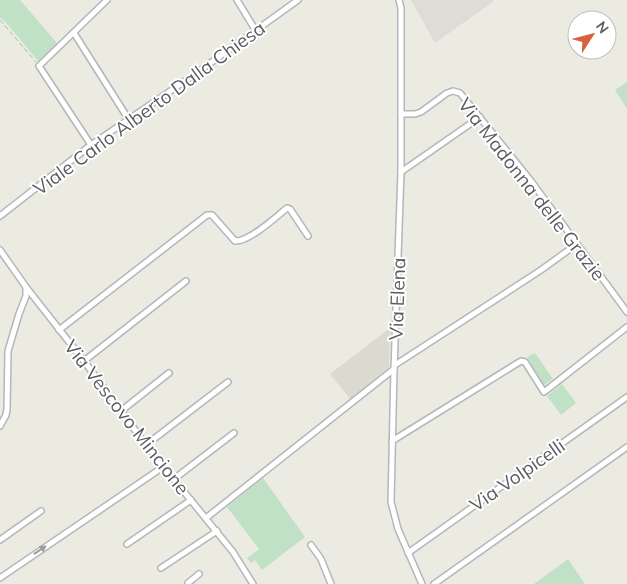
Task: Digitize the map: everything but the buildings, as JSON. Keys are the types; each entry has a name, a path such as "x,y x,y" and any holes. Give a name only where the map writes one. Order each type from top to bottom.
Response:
{"street":[{"path":"90,145 39,66 107,0"},
{"path":"237,0 256,31"},
{"name":"Viale Carlo Alberto Dalla Chiesa","path":"0,216 90,145 191,78 297,0"},
{"name":"Via Elena","path":"399,0 401,8 401,172 391,502 398,530 422,584"},
{"path":"74,33 129,120"},
{"name":"Via Madonna delle Grazie","path":"401,114 421,112 447,93 453,91 460,93 531,181 626,308"},
{"path":"401,172 480,117"},
{"path":"59,330 208,215 212,215 235,241 240,242 250,237 287,208 290,209 308,236"},
{"path":"206,518 394,367 577,244"},
{"name":"Via Vescovo Mincione","path":"0,250 146,445 233,552 252,584"},
{"path":"84,361 186,280"},
{"path":"0,426 7,409 8,351 26,296 26,287"},
{"path":"392,441 521,361 525,362 544,392 627,327"},
{"path":"121,411 169,373"},
{"path":"146,445 228,382"},
{"name":"Via Volpicelli","path":"408,553 627,397"},
{"path":"174,479 234,433"},
{"path":"434,584 627,447"},
{"path":"0,578 163,467"},
{"path":"127,544 191,500"},
{"path":"0,540 41,511"},
{"path":"161,568 217,531"},
{"path":"311,545 321,559 331,584"},
{"path":"188,584 199,574"}],"path":[{"path":"0,20 39,66"}],"shaded area":[{"path":"411,0 493,0 494,1 435,43"},
{"path":"390,328 389,367 350,399 330,374"}],"green space":[{"path":"0,0 20,0 57,43 39,62 0,17"},
{"path":"627,82 627,109 615,90"},
{"path":"535,353 553,379 544,385 527,357"},
{"path":"562,384 576,403 561,415 547,396"},
{"path":"263,478 305,537 262,570 255,560 251,563 247,558 259,549 227,507"},
{"path":"568,559 585,584 534,584"}]}
